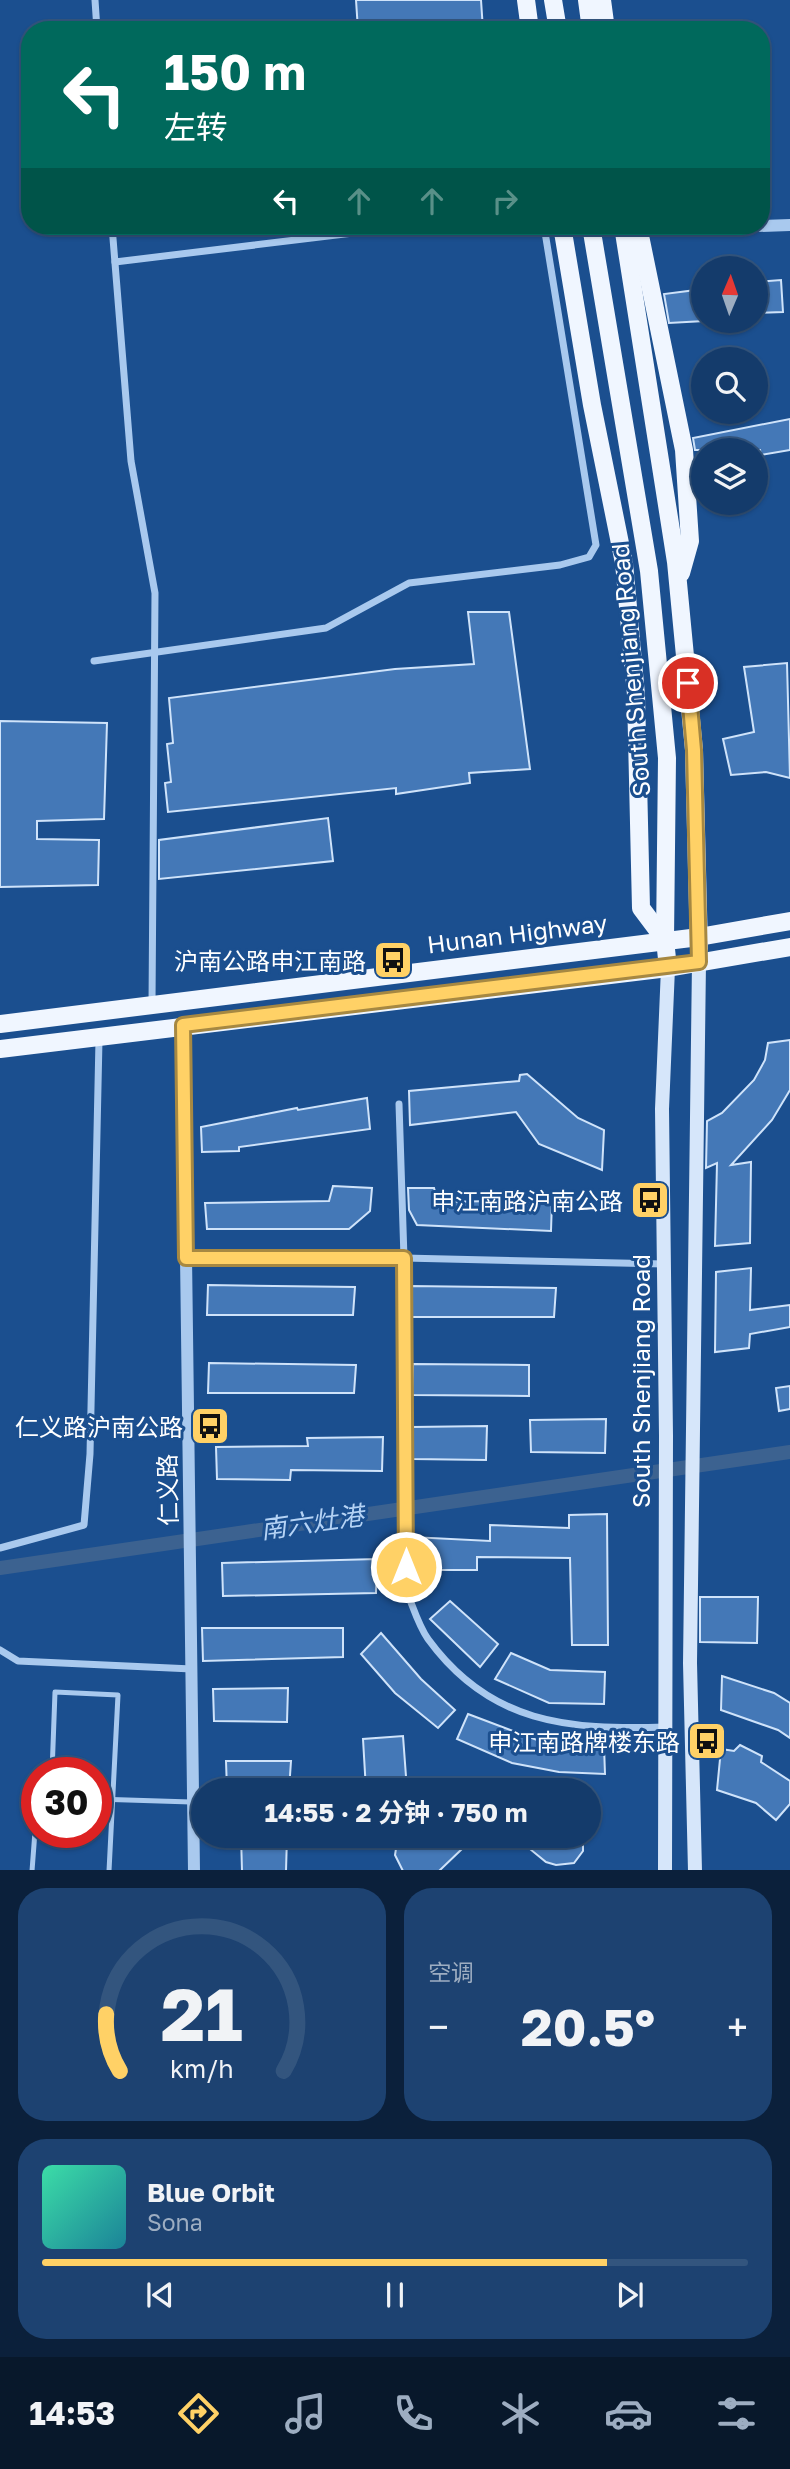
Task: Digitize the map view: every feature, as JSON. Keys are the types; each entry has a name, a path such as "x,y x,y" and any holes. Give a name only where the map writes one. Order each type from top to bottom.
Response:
{"main road":[{"path":"526,0 529,21"},
{"path":"553,0 556,21"},
{"path":"587,0 590,21"},
{"path":"602,0 605,21"},
{"path":"564,235 592,405 624,564 636,695 641,908 665,940"},
{"name":"South Shenjiang Road","path":"593,235 649,571 667,758 667,968 662,1109 666,1440 665,1870"},
{"path":"634,235 678,583 694,750 699,937 690,1663 695,1870"},
{"path":"635,235 684,450 690,541 678,583"},
{"path":"636,695 640,622 649,571"},
{"name":"Hunan Highway","path":"0,1024 699,937 790,921"},
{"path":"0,1049 667,968 790,947"}],"street":[{"path":"95,0 96,21"},
{"path":"770,225 790,225"},
{"path":"113,235 131,461 156,593 152,1004"},
{"path":"115,262 337,235"},
{"path":"94,662 326,628 409,583 560,565 589,557 596,545 545,235"},
{"name":"仁义路","path":"183,1025 193,1778"},
{"path":"0,1548 84,1525 90,1454 99,1036"},
{"path":"398,1104 404,1258 406,1590 428,1638 475,1689 531,1718 602,1729 665,1727"},
{"path":"186,1258 404,1258 664,1264"},
{"path":"0,1650 18,1661 192,1669"},
{"name":"仁义路","path":"194,1848 194,1870"}],"lane":[{"path":"53,1757 55,1692 118,1695 112,1800 191,1802"},
{"path":"32,1870 34,1848"},
{"path":"109,1870 110,1848"}],"building":[{"path":"356,0 481,0 482,21 357,21"},
{"path":"781,280 783,312 768,313 768,281"},
{"path":"691,291 691,322 669,323 664,294"},
{"path":"790,419 790,450 768,454 768,438 693,438 768,424"},
{"path":"468,612 509,612 530,769 469,773 470,783 396,794 396,788 168,812 165,783 171,782 167,744 173,743 169,698 395,669 474,664"},
{"path":"787,663 790,778 766,772 731,775 723,739 754,732 744,667"},
{"path":"0,721 107,723 104,819 37,821 37,839 99,840 98,885 0,887"},
{"path":"328,818 333,861 159,879 159,840"},
{"path":"790,1040 790,1090 772,1120 731,1165 751,1162 750,1243 715,1246 717,1163 706,1168 707,1121 722,1113 754,1080 765,1060 768,1043"},
{"path":"527,1074 578,1118 604,1130 602,1170 539,1144 516,1112 410,1125 409,1091 519,1081 520,1075"},
{"path":"367,1098 370,1129 239,1147 239,1151 202,1152 201,1127 297,1108 298,1110"},
{"path":"333,1186 372,1188 370,1211 349,1229 207,1229 205,1203 329,1201"},
{"path":"408,1188 434,1188 438,1202 552,1200 551,1231 417,1225 409,1210"},
{"path":"751,1268 750,1310 790,1305 790,1327 750,1334 749,1348 715,1352 716,1272"},
{"path":"208,1285 355,1287 353,1315 207,1315"},
{"path":"410,1286 556,1288 554,1317 410,1317"},
{"path":"209,1363 356,1365 354,1393 208,1393"},
{"path":"413,1364 529,1365 529,1396 412,1395"},
{"path":"790,1386 790,1409 779,1411 776,1388"},
{"path":"606,1419 605,1453 531,1452 530,1420"},
{"path":"487,1426 486,1460 413,1459 412,1427"},
{"path":"383,1437 382,1471 291,1470 290,1480 217,1479 216,1447 308,1446 307,1438"},
{"path":"607,1514 608,1645 572,1645 570,1558 477,1557 477,1570 412,1570 412,1537 490,1541 490,1525 569,1528 569,1515"},
{"path":"377,1559 376,1593 223,1596 222,1563"},
{"path":"700,1597 758,1597 757,1643 700,1642"},
{"path":"450,1601 498,1644 480,1667 430,1619"},
{"path":"202,1628 343,1628 343,1657 203,1661"},
{"path":"381,1633 421,1679 455,1710 438,1728 395,1693 361,1654"},
{"path":"511,1653 550,1670 605,1672 604,1704 549,1703 495,1679"},
{"path":"722,1676 774,1693 790,1703 790,1738 778,1730 721,1710"},
{"path":"288,1688 287,1722 214,1721 213,1689"},
{"path":"468,1714 537,1740 604,1746 605,1774 559,1772 512,1763 457,1739"},
{"path":"403,1736 406,1778 365,1778 363,1739"},
{"path":"740,1745 762,1756 761,1762 790,1781 790,1804 776,1820 756,1803 717,1790 721,1749 734,1751"},
{"path":"226,1761 291,1761 290,1778 227,1778"},
{"path":"241,1848 287,1848 286,1870 242,1870"},
{"path":"396,1848 463,1848 440,1870 402,1870 395,1855"},
{"path":"528,1848 583,1848 583,1851 574,1863 556,1865 546,1862"}],"waterway":[{"name":"南六灶港","path":"0,1568 790,1452"}],"place":[{"name":"沪南公路申江南路","path":"393,960"},
{"name":"申江南路沪南公路","path":"650,1200"},
{"name":"仁义路沪南公路","path":"210,1426"},
{"name":"申江南路牌楼东路","path":"707,1741"}],"route":[{"path":"406,1567 404,1258 186,1258 183,1025 699,962 694,750 688,683"}]}
